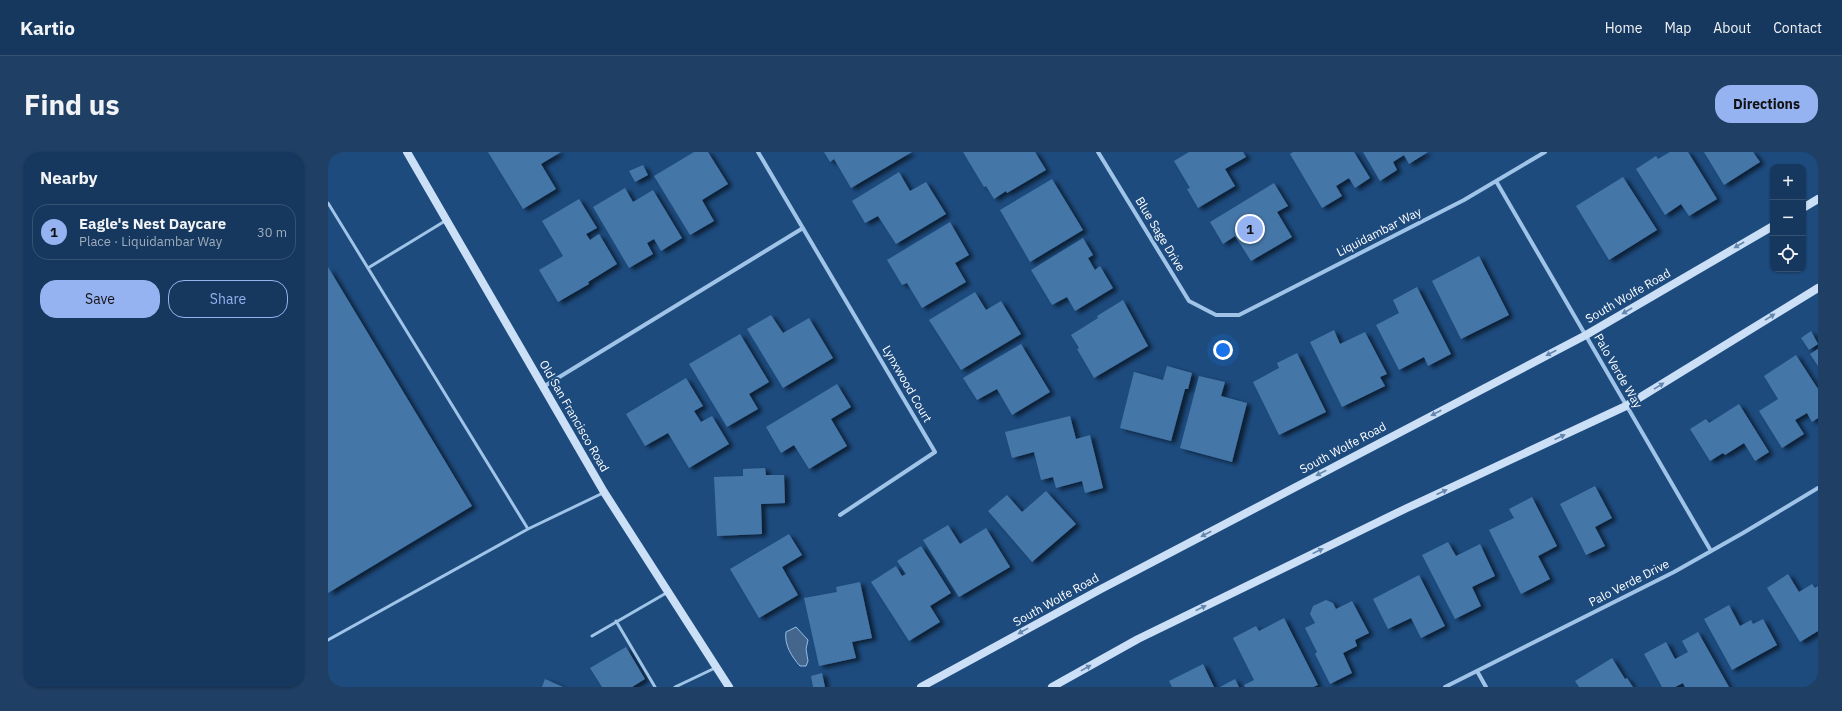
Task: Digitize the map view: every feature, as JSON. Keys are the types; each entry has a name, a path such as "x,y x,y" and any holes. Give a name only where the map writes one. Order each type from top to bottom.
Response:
{"main road":[{"name":"Old San Francisco Road","path":"407,152 604,492 729,687"},
{"path":"1806,206 1818,199"},
{"name":"South Wolfe Road","path":"921,687 1101,589 1586,335 1770,228"},
{"path":"1052,687 1138,639 1407,508 1626,406 1818,288"}],"street":[{"name":"Lynxwood Court","path":"758,152 935,452 840,515"},
{"name":"Blue Sage Drive","path":"1098,152 1189,301 1216,315"},
{"name":"Liquidambar Way","path":"1216,315 1238,315 1464,200 1545,152"},
{"name":"Palo Verde Way","path":"1496,180 1711,551"},
{"path":"543,387 803,228"},
{"name":"Palo Verde Drive","path":"1445,687 1674,572 1818,488"},
{"path":"1477,671 1486,687"}],"lane":[{"path":"328,203 528,529"},
{"path":"368,268 447,220"},
{"path":"328,640 528,529 604,492"},
{"path":"592,636 669,592"},
{"path":"616,621 655,687"},
{"path":"675,687 716,667"}],"water":[{"path":"796,627 808,640 806,649 808,661 806,666 800,666 787,646 786,632"}],"building":[{"path":"488,152 561,152 541,164 556,189 523,209"},
{"path":"694,152 708,152 728,184 702,200 714,221 690,235 654,176"},
{"path":"824,152 912,152 851,188 834,159 830,162"},
{"path":"963,152 1035,152 1046,170 994,199 986,186 984,187"},
{"path":"1189,152 1243,152 1246,157 1225,169 1235,186 1198,208 1187,189 1190,188 1174,161"},
{"path":"1293,152 1354,152 1370,178 1355,188 1349,178 1336,186 1342,196 1322,208 1290,154"},
{"path":"1363,152 1428,152 1409,164 1404,155 1393,162 1397,170 1380,181"},
{"path":"1670,152 1688,152 1717,199 1689,216 1681,204 1665,215 1636,169 1656,156 1658,159"},
{"path":"1704,152 1753,152 1760,162 1724,185"},
{"path":"643,165 648,175 635,182 629,171"},
{"path":"899,172 910,191 926,182 946,214 896,244 878,216 865,223 852,201"},
{"path":"1623,177 1657,230 1609,260 1576,206"},
{"path":"1052,179 1083,230 1030,262 1000,210"},
{"path":"1274,183 1288,206 1277,212 1292,237 1251,261 1235,236 1223,244 1210,222"},
{"path":"625,188 633,202 653,190 682,238 661,251 654,239 647,243 653,254 629,268 593,207"},
{"path":"579,199 597,228 586,234 590,240 599,234 617,264 588,282 589,284 558,302 539,270 563,256 542,221"},
{"path":"950,222 969,255 955,263 966,282 922,308 907,283 902,285 887,260"},
{"path":"1083,238 1093,255 1088,258 1095,270 1100,266 1113,288 1075,311 1067,297 1052,305 1031,270"},
{"path":"1479,256 1509,315 1461,339 1432,281"},
{"path":"328,267 472,506 328,593"},
{"path":"1417,287 1451,354 1428,366 1424,357 1399,370 1376,325 1399,313 1393,300"},
{"path":"975,292 986,310 1001,301 1021,334 961,370 929,320"},
{"path":"1123,300 1148,346 1094,378 1077,349 1079,348 1071,335 1098,318 1097,316"},
{"path":"771,315 783,333 809,318 833,358 783,388 747,329"},
{"path":"1334,330 1340,344 1365,332 1387,374 1380,377 1385,386 1342,407 1310,342"},
{"path":"1811,331 1818,344 1809,350 1801,338"},
{"path":"740,334 769,382 749,394 758,409 727,427 689,364"},
{"path":"1021,344 1050,392 1012,415 997,389 977,400 963,378"},
{"path":"1818,349 1818,366 1810,354"},
{"path":"1297,353 1326,412 1279,435 1253,382 1279,368 1277,363"},
{"path":"1796,355 1818,389 1818,418 1812,422 1807,413 1795,420 1804,434 1782,448 1759,411 1778,399 1764,376"},
{"path":"1167,366 1192,373 1188,389 1185,389 1171,441 1120,428 1134,372 1163,380"},
{"path":"1199,376 1225,382 1221,396 1247,403 1232,462 1180,448"},
{"path":"686,378 703,406 694,411 701,422 712,416 729,444 689,468 668,433 645,446 626,414"},
{"path":"837,384 851,407 831,419 847,446 809,469 794,445 781,453 766,427"},
{"path":"1739,404 1769,452 1755,461 1744,443 1725,455 1723,453 1710,461 1690,429 1706,419 1709,423"},
{"path":"1070,416 1076,439 1090,435 1103,488 1085,493 1082,481 1056,488 1053,477 1041,480 1034,452 1012,458 1005,432"},
{"path":"765,468 766,475 784,475 785,503 761,504 762,534 717,536 714,477 743,476 743,469"},
{"path":"1595,486 1612,518 1595,527 1605,546 1586,555 1560,504"},
{"path":"1046,491 1076,524 1032,562 988,511 1007,495 1022,512"},
{"path":"1532,497 1557,546 1538,556 1550,579 1521,594 1489,530 1514,518 1509,509"},
{"path":"948,525 960,544 986,528 1010,567 959,597 923,540"},
{"path":"789,534 802,555 782,567 798,595 759,618 730,569"},
{"path":"1448,542 1456,556 1480,544 1495,576 1472,587 1481,606 1455,619 1422,555"},
{"path":"921,546 951,593 930,606 940,622 909,641 871,582 896,566 902,576 906,574 897,561"},
{"path":"1788,574 1799,592 1812,584 1815,588 1818,586 1818,631 1800,642 1767,588"},
{"path":"1419,575 1445,626 1421,638 1411,618 1388,629 1373,599"},
{"path":"860,582 872,638 852,642 856,658 819,666 804,598 837,592 836,587"},
{"path":"1326,600 1333,603 1336,609 1352,601 1369,633 1355,640 1357,646 1343,653 1352,673 1330,684 1315,654 1317,652 1305,628 1315,623 1310,614 1313,606"},
{"path":"1729,605 1740,626 1751,620 1753,624 1763,619 1777,645 1732,670 1704,619"},
{"path":"1284,618 1318,685 1313,687 1245,687 1244,685 1254,680 1233,638 1256,626 1259,631"},
{"path":"1698,632 1729,687 1685,687 1683,683 1675,687 1662,687 1644,654 1666,642 1675,659 1688,652 1682,641"},
{"path":"626,647 645,679 632,687 602,687 590,668"},
{"path":"1612,658 1625,679 1627,678 1633,687 1579,687 1575,681"},
{"path":"1203,664 1214,687 1172,687 1169,681"},
{"path":"822,673 825,687 813,687 811,676"},
{"path":"545,679 563,687 542,687"},
{"path":"1235,679 1239,687 1220,687"}],"place":[{"name":"Eagle's Nest Daycare","path":"1250,229"}]}
